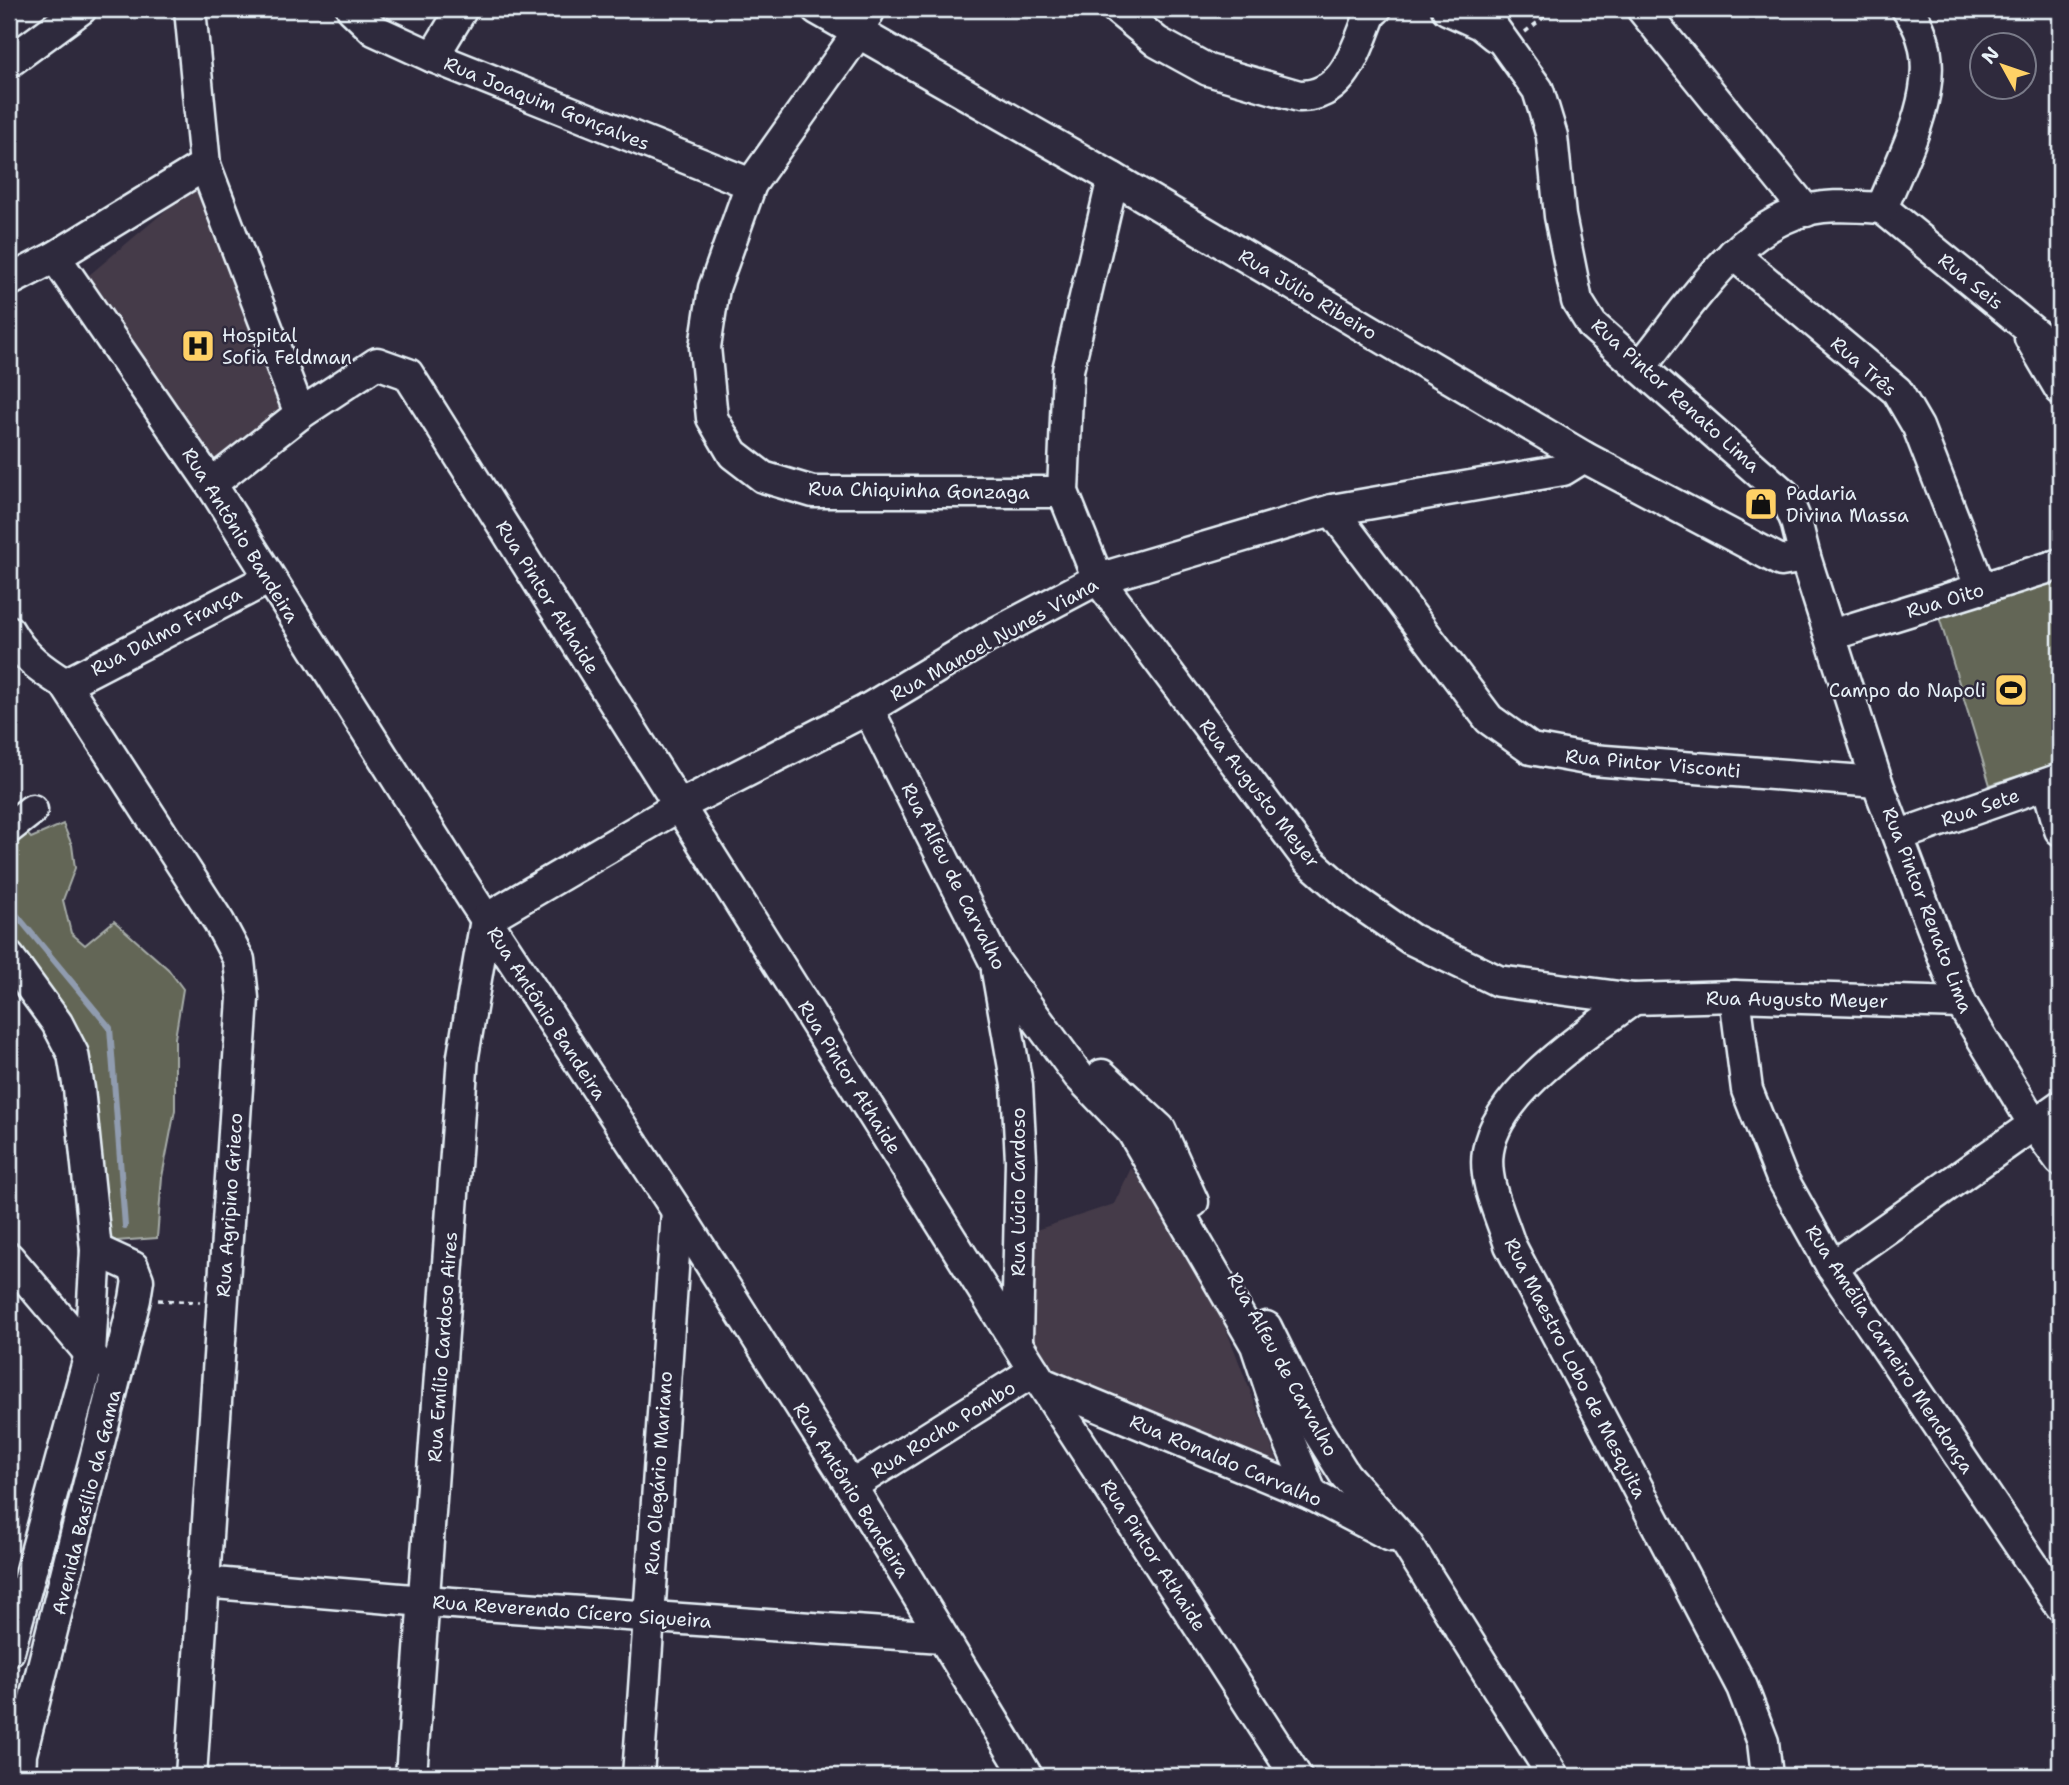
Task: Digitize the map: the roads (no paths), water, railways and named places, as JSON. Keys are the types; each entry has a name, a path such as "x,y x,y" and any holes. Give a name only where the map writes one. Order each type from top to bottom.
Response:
{"street":[{"path":"9,59 81,9"},
{"path":"190,9 205,165 295,403 211,484"},
{"name":"Rua Joaquim Gonçalves","path":"352,9 374,30 433,57 751,184"},
{"path":"433,57 462,9"},
{"name":"Rua Júlio Ribeiro","path":"817,9 864,21 1113,178 1584,457 1781,561 1805,557"},
{"path":"1117,9 1157,42 1208,69 1299,96 1314,96 1328,90 1342,77 1371,13 1376,9"},
{"path":"1447,9 1480,24 1506,46"},
{"name":"Rua Pintor Renato Lima","path":"1480,9 1538,90 1552,136 1560,216 1577,302 1592,325 1785,495 1796,521 1877,782 1900,835 1961,1003 2035,1126 2060,1160"},
{"path":"1642,9 1806,211"},
{"path":"1641,366 1733,254 1768,227 1806,211 1840,206 1882,208 1918,120 1928,65 1926,42 1920,25 1907,9"},
{"name":"Rua Chiquinha Gonzaga","path":"864,21 751,184 714,288 705,347 712,418 733,454 763,477 813,492 1063,492"},
{"path":"9,281 55,257 205,165"},
{"path":"1063,492 1068,370 1113,178"},
{"name":"Rua Seis","path":"1882,208 2060,354"},
{"name":"Rua Três","path":"1733,254 1897,391 1918,427 1981,589"},
{"name":"Rua Antônio Bandeira","path":"55,257 211,484 268,579 677,1211 851,1486 1027,1776"},
{"path":"2017,319 2060,389"},
{"name":"Rua Pintor Athaide","path":"295,403 377,363 408,374 1038,1377 1296,1776"},
{"name":"Rua Manoel Nunes Viana","path":"486,919 679,806 868,709 988,637 1098,579 1332,510 1563,470 1584,457"},
{"name":"Rua Augusto Meyer","path":"1063,492 1098,579 1308,860 1349,896 1411,939 1498,981 1634,999 1735,996 1961,1003"},
{"name":"Rua Pintor Visconti","path":"1332,510 1489,719 1531,749 1592,760 1877,782"},
{"name":"Rua Oito","path":"1830,635 2060,564"},
{"name":"Rua Dalmo França","path":"65,684 268,579"},
{"path":"9,631 19,649 32,663 65,684"},
{"name":"Rua Agripino Grieco","path":"65,684 219,922 239,960 243,998 191,1776"},
{"name":"Rua Alfeu de Carvalho","path":"868,709 995,962 1078,1075 1132,1131 1156,1168 1256,1345 1283,1426 1312,1495"},
{"path":"2054,781 2060,830"},
{"name":"Rua Sete","path":"1900,835 2054,781"},
{"name":"Rua Emílio Cardoso Aires","path":"411,1776 463,1056 486,919"},
{"name":"Avenida Basílio da Gama","path":"9,957 57,1023 73,1054 96,1250 90,1354 9,1651"},
{"name":"Rua Lúcio Cardoso","path":"995,962 1017,1085 1021,1160 1017,1340"},
{"name":"Rua Amélia Carneiro Mendonça","path":"1735,996 1747,1090 1781,1176 1832,1267 2060,1605"},
{"name":"Rua Maestro Lobo de Mesquita","path":"1634,999 1584,1036 1534,1079 1502,1114 1488,1151 1490,1184 1510,1245 1742,1687 1763,1742 1767,1776"},
{"name":"Rua Alfeu de Carvalho","path":"1050,1037 1085,1060 1160,1129 1198,1212 1268,1329 1315,1427 1345,1475 1407,1544 1553,1776"},
{"path":"1832,1267 2060,1106"},
{"name":"Rua Olegário Mariano","path":"638,1776 677,1211"},
{"name":"Avenida Basílio da Gama","path":"17,1760 116,1381 138,1280 133,1267 96,1250"},
{"path":"9,1258 116,1381"},
{"name":"Rua Ronaldo Carvalho","path":"1038,1377 1312,1495 1407,1544"},
{"name":"Rua Rocha Pombo","path":"851,1486 1038,1377"},
{"name":"Rua Reverendo Cícero Siqueira","path":"203,1582 424,1601 942,1637"}],"waterway":[{"path":"9,906 110,1028 125,1226"}],"place":[{"name":"Hospital Sofia Feldman","path":"198,346"},
{"name":"Padaria Divina Massa","path":"1761,504"},
{"name":"Campo do Napoli","path":"2011,690"}]}
